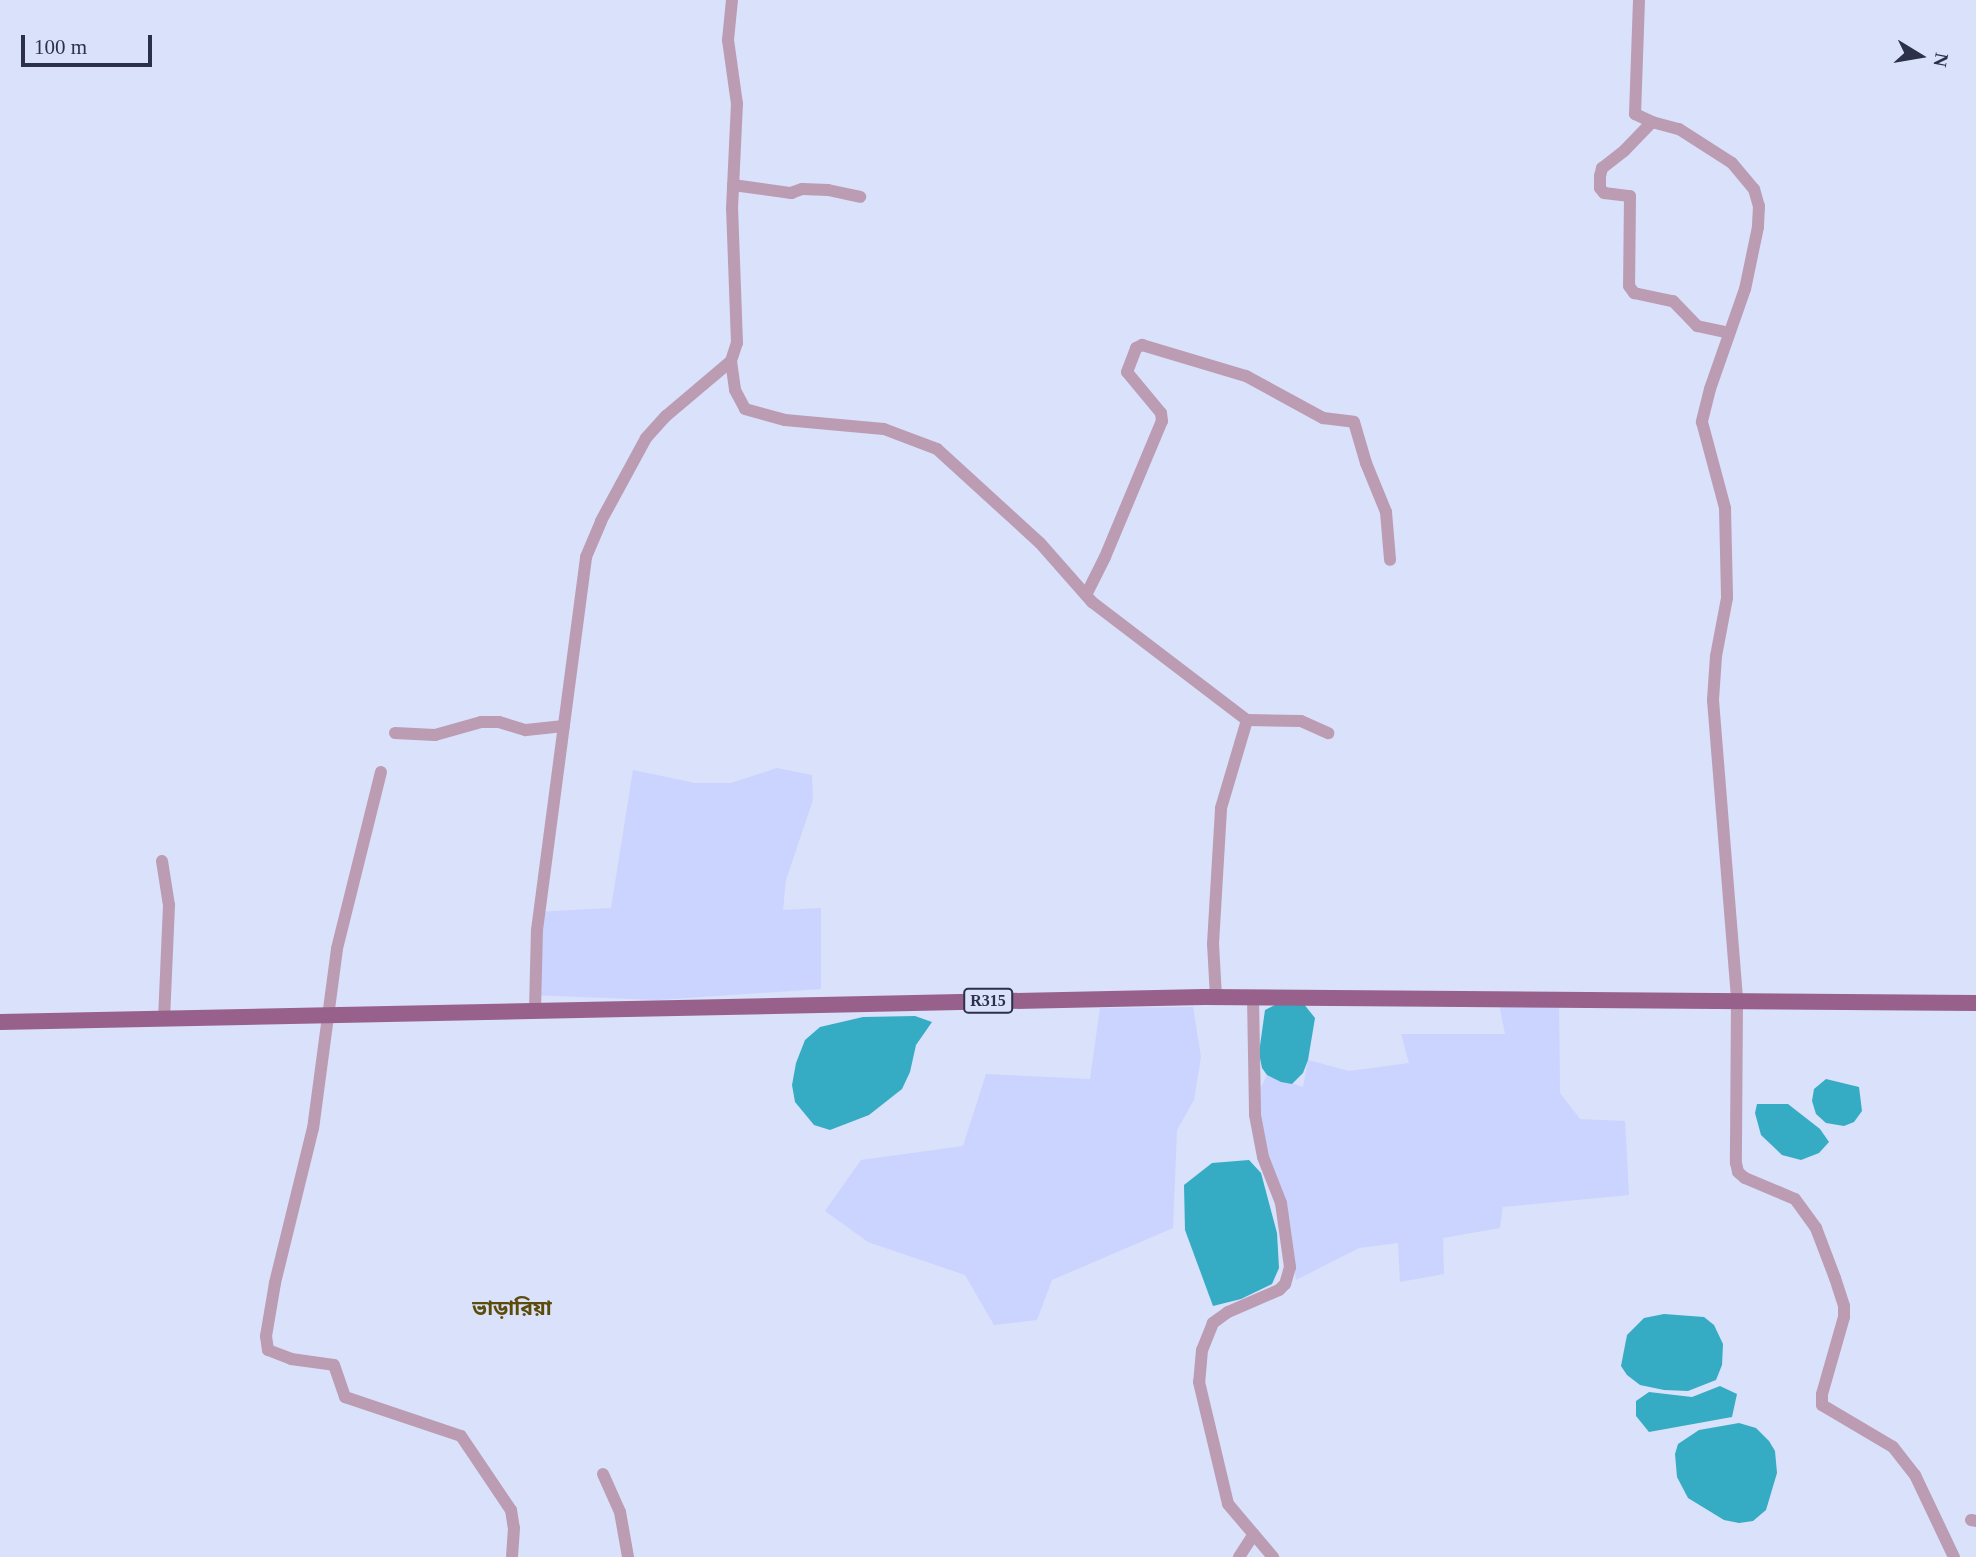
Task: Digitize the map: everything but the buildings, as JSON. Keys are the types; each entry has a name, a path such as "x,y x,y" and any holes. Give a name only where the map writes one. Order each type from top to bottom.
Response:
{"main road":[{"name":"R315","path":"0,1022 1216,997 1976,1003"}],"street":[{"path":"732,0 728,40 737,104 733,186 737,329 731,361 735,390 745,409 785,420 884,429 937,449 1040,543 1086,595 1247,720 1301,721 1328,733"},
{"path":"1639,0 1633,105 1635,114 1679,129 1732,163 1754,189 1759,206 1758,227 1745,289 1702,422 1725,508 1727,598 1716,656 1713,701 1737,1000 1738,1172 1795,1199 1816,1228 1844,1306 1844,1317 1822,1394 1822,1405 1893,1447 1916,1475 1954,1557"},
{"path":"1652,122 1602,169 1600,176 1600,188 1604,192 1630,195 1629,286 1634,293 1673,301 1697,326 1729,333"},
{"path":"733,186 791,193 802,189 828,190 860,198"},
{"path":"1086,595 1105,557 1162,421 1161,413 1127,372 1136,348 1142,345 1246,376 1322,418 1354,422 1366,463 1386,512 1390,560"},
{"path":"536,1010 537,930 586,557 601,521 654,427 731,361"},
{"path":"1216,997 1213,944 1220,808 1247,720"},
{"path":"395,733 435,735 481,722 499,722 526,730 564,726"},
{"path":"381,772 337,949 313,1128 275,1283 266,1336 268,1350 291,1359 334,1366 338,1369 345,1397 461,1436 511,1510 514,1528 512,1557"},
{"path":"162,861 169,905 164,1018"},
{"path":"1253,997 1255,1115 1263,1157 1282,1203 1290,1267 1285,1284 1279,1290 1228,1312 1213,1323 1202,1350 1199,1382 1228,1504 1273,1557"},
{"path":"603,1474 620,1512 628,1557"},
{"path":"1239,1557 1254,1534"}],"shaded area":[{"path":"777,768 812,775 813,800 786,880 783,910 821,908 821,989 658,1000 530,995 534,912 611,908 633,770 695,783 731,783"},
{"path":"1498,999 1559,999 1560,1093 1580,1119 1625,1121 1629,1195 1503,1207 1500,1228 1443,1238 1444,1274 1400,1282 1398,1243 1359,1248 1296,1280 1281,1203 1255,1099 1267,1075 1303,1087 1308,1060 1349,1071 1409,1063 1401,1034 1505,1034"},
{"path":"1303,1003 1315,1018 1308,1060 1303,1073 1292,1084 1281,1082 1267,1075 1262,1068 1259,1053 1265,1010 1275,1005"},
{"path":"1193,1007 1201,1057 1194,1100 1177,1130 1173,1228 1052,1280 1037,1320 994,1325 965,1275 868,1242 825,1211 861,1160 963,1146 986,1074 1090,1079 1100,1008"},
{"path":"915,1016 932,1022 916,1045 910,1072 902,1089 869,1115 830,1130 814,1125 795,1102 792,1085 796,1063 805,1040 820,1027 863,1017"},
{"path":"1826,1079 1859,1087 1862,1111 1854,1122 1844,1126 1826,1123 1816,1114 1812,1101 1814,1089"},
{"path":"1757,1104 1788,1104 1820,1129 1829,1142 1819,1153 1801,1160 1782,1155 1761,1135 1755,1113"},
{"path":"1249,1160 1261,1173 1277,1233 1279,1268 1272,1284 1241,1299 1213,1306 1185,1230 1184,1185 1212,1163"},
{"path":"1664,1314 1704,1317 1714,1325 1723,1344 1722,1365 1716,1380 1688,1391 1664,1390 1640,1385 1627,1375 1621,1366 1627,1335 1644,1318"},
{"path":"1720,1386 1737,1394 1732,1417 1649,1432 1636,1416 1636,1401 1649,1392 1692,1397"},
{"path":"1739,1423 1756,1428 1769,1441 1775,1451 1777,1473 1766,1510 1753,1521 1739,1523 1724,1520 1688,1498 1677,1477 1675,1454 1678,1444 1699,1430"}],"district":[{"name":"ভাড়ারিয়া","path":"512,1308"}]}
